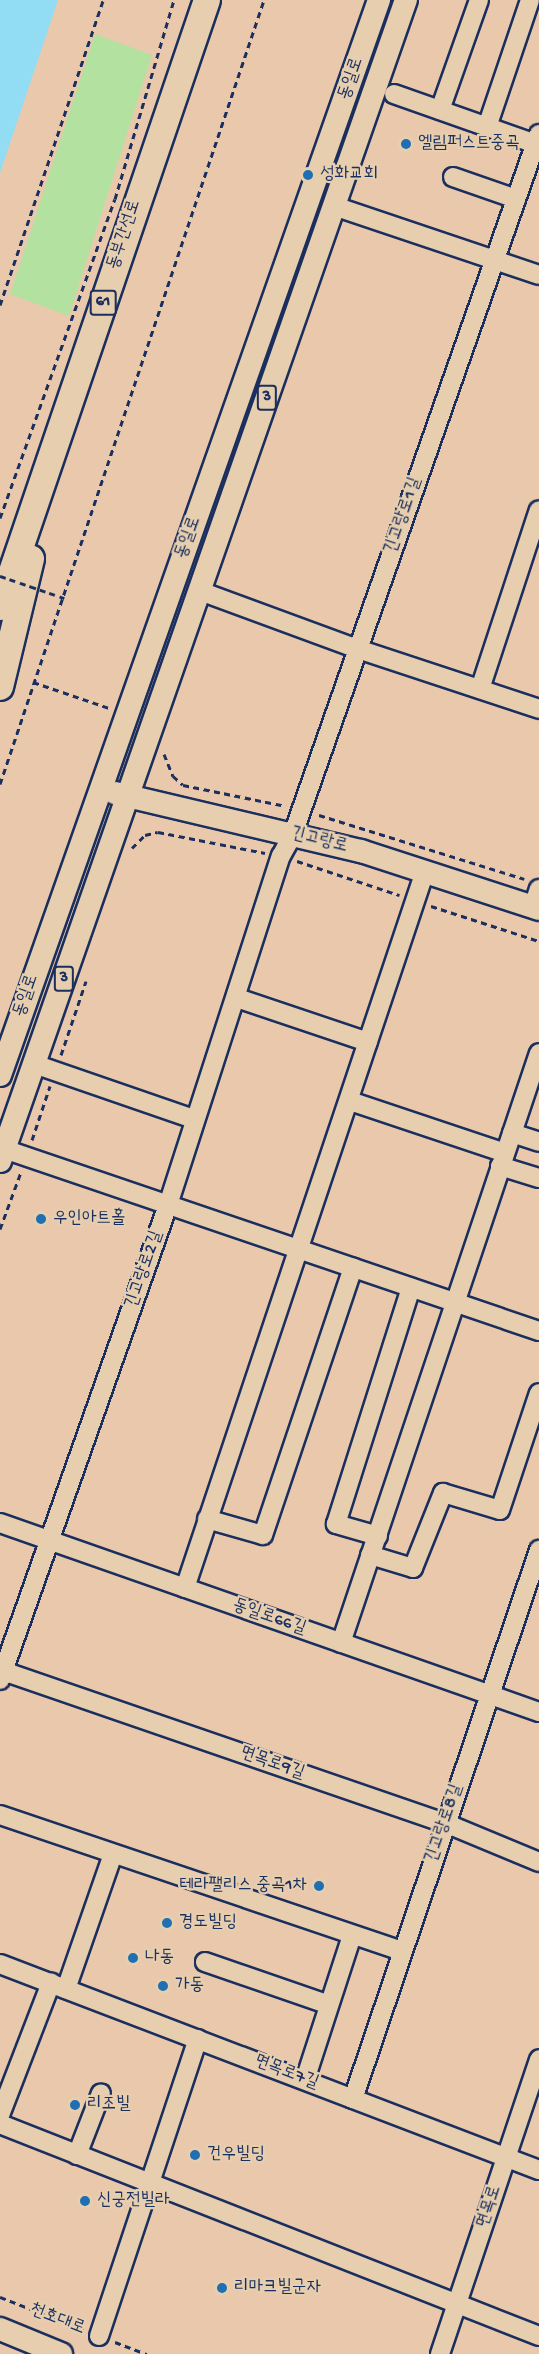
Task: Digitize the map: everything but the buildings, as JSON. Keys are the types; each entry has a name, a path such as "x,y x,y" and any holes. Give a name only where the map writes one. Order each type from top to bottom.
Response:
{"highway":[{"name":"동부간선로","path":"0,607 207,0"},
{"path":"0,687 18,621 51,456"}],"main road":[{"name":"동일로","path":"0,1075 65,885 379,0"},
{"name":"동일로","path":"2,1155 45,1067 80,935 406,0"},
{"name":"긴고랑로","path":"100,788 293,834 425,871 535,896"},
{"path":"65,885 74,879 82,882 76,906 80,935"},
{"name":"천호대로","path":"0,2329 61,2354"}],"street":[{"path":"440,110 479,0"},
{"path":"487,127 530,0"},
{"path":"394,94 487,127 537,139"},
{"name":"긴고랑로1길","path":"293,834 537,139"},
{"path":"453,177 516,199"},
{"path":"334,206 539,274"},
{"path":"480,689 539,510"},
{"path":"200,591 358,649 539,709"},
{"name":"긴고랑로2길","path":"2,1669 168,1205 194,1119 237,998 281,856 293,834"},
{"path":"185,1588 350,1101 425,871"},
{"path":"237,998 368,1042"},
{"path":"341,1643 539,1053"},
{"path":"45,1067 194,1119"},
{"path":"350,1101 503,1160 539,1178"},
{"path":"512,1133 539,1142"},
{"path":"2,1155 27,1157 539,1331"},
{"path":"207,1519 263,1535 353,1268"},
{"path":"378,1536 336,1524 411,1288"},
{"path":"370,1555 413,1568 443,1493 500,1510 539,1393"},
{"name":"동일로66길","path":"0,1523 539,1712"},
{"name":"긴고랑로8길","path":"353,2099 401,1951 539,1550"},
{"name":"면목로9길","path":"2,1669 445,1823 539,1862"},
{"path":"0,1815 401,1951"},
{"path":"113,1854 1,2125 539,2336"},
{"path":"305,2080 352,1935"},
{"path":"206,1962 329,2005"},
{"name":"면목로7길","path":"0,1964 539,2170"},
{"path":"99,2336 198,2040"},
{"name":"면목로","path":"440,2354 539,2059"},
{"path":"77,2154 101,2093"}],"path":[{"path":"0,305 2,293 103,0"},
{"path":"0,518 115,199 174,0"},
{"path":"0,784 264,0"},
{"path":"0,576 64,598"},
{"path":"33,681 111,709"},
{"path":"172,777 183,785 301,809 535,896"},
{"path":"130,851 145,835 158,832 281,856"},
{"path":"0,1229 27,1157 45,1067 89,970"},
{"name":"천호대로","path":"0,2297 147,2354"}],"green space":[{"path":"95,34 152,55 69,316 10,294"}],"water":[{"path":"0,0 58,0 0,173"}],"place":[{"name":"엘림퍼스트중곡","path":"406,144"},
{"name":"성화교회","path":"308,175"},
{"name":"우인아트홀","path":"41,1219"},
{"name":"테라팰리스 중곡1차","path":"319,1886"},
{"name":"경도빌딩","path":"167,1923"},
{"name":"나동","path":"133,1958"},
{"name":"가동","path":"163,1986"},
{"name":"리조빌","path":"75,2105"},
{"name":"건우빌딩","path":"195,2155"},
{"name":"신궁전빌라","path":"85,2201"},
{"name":"리마크빌군자","path":"222,2288"}]}
